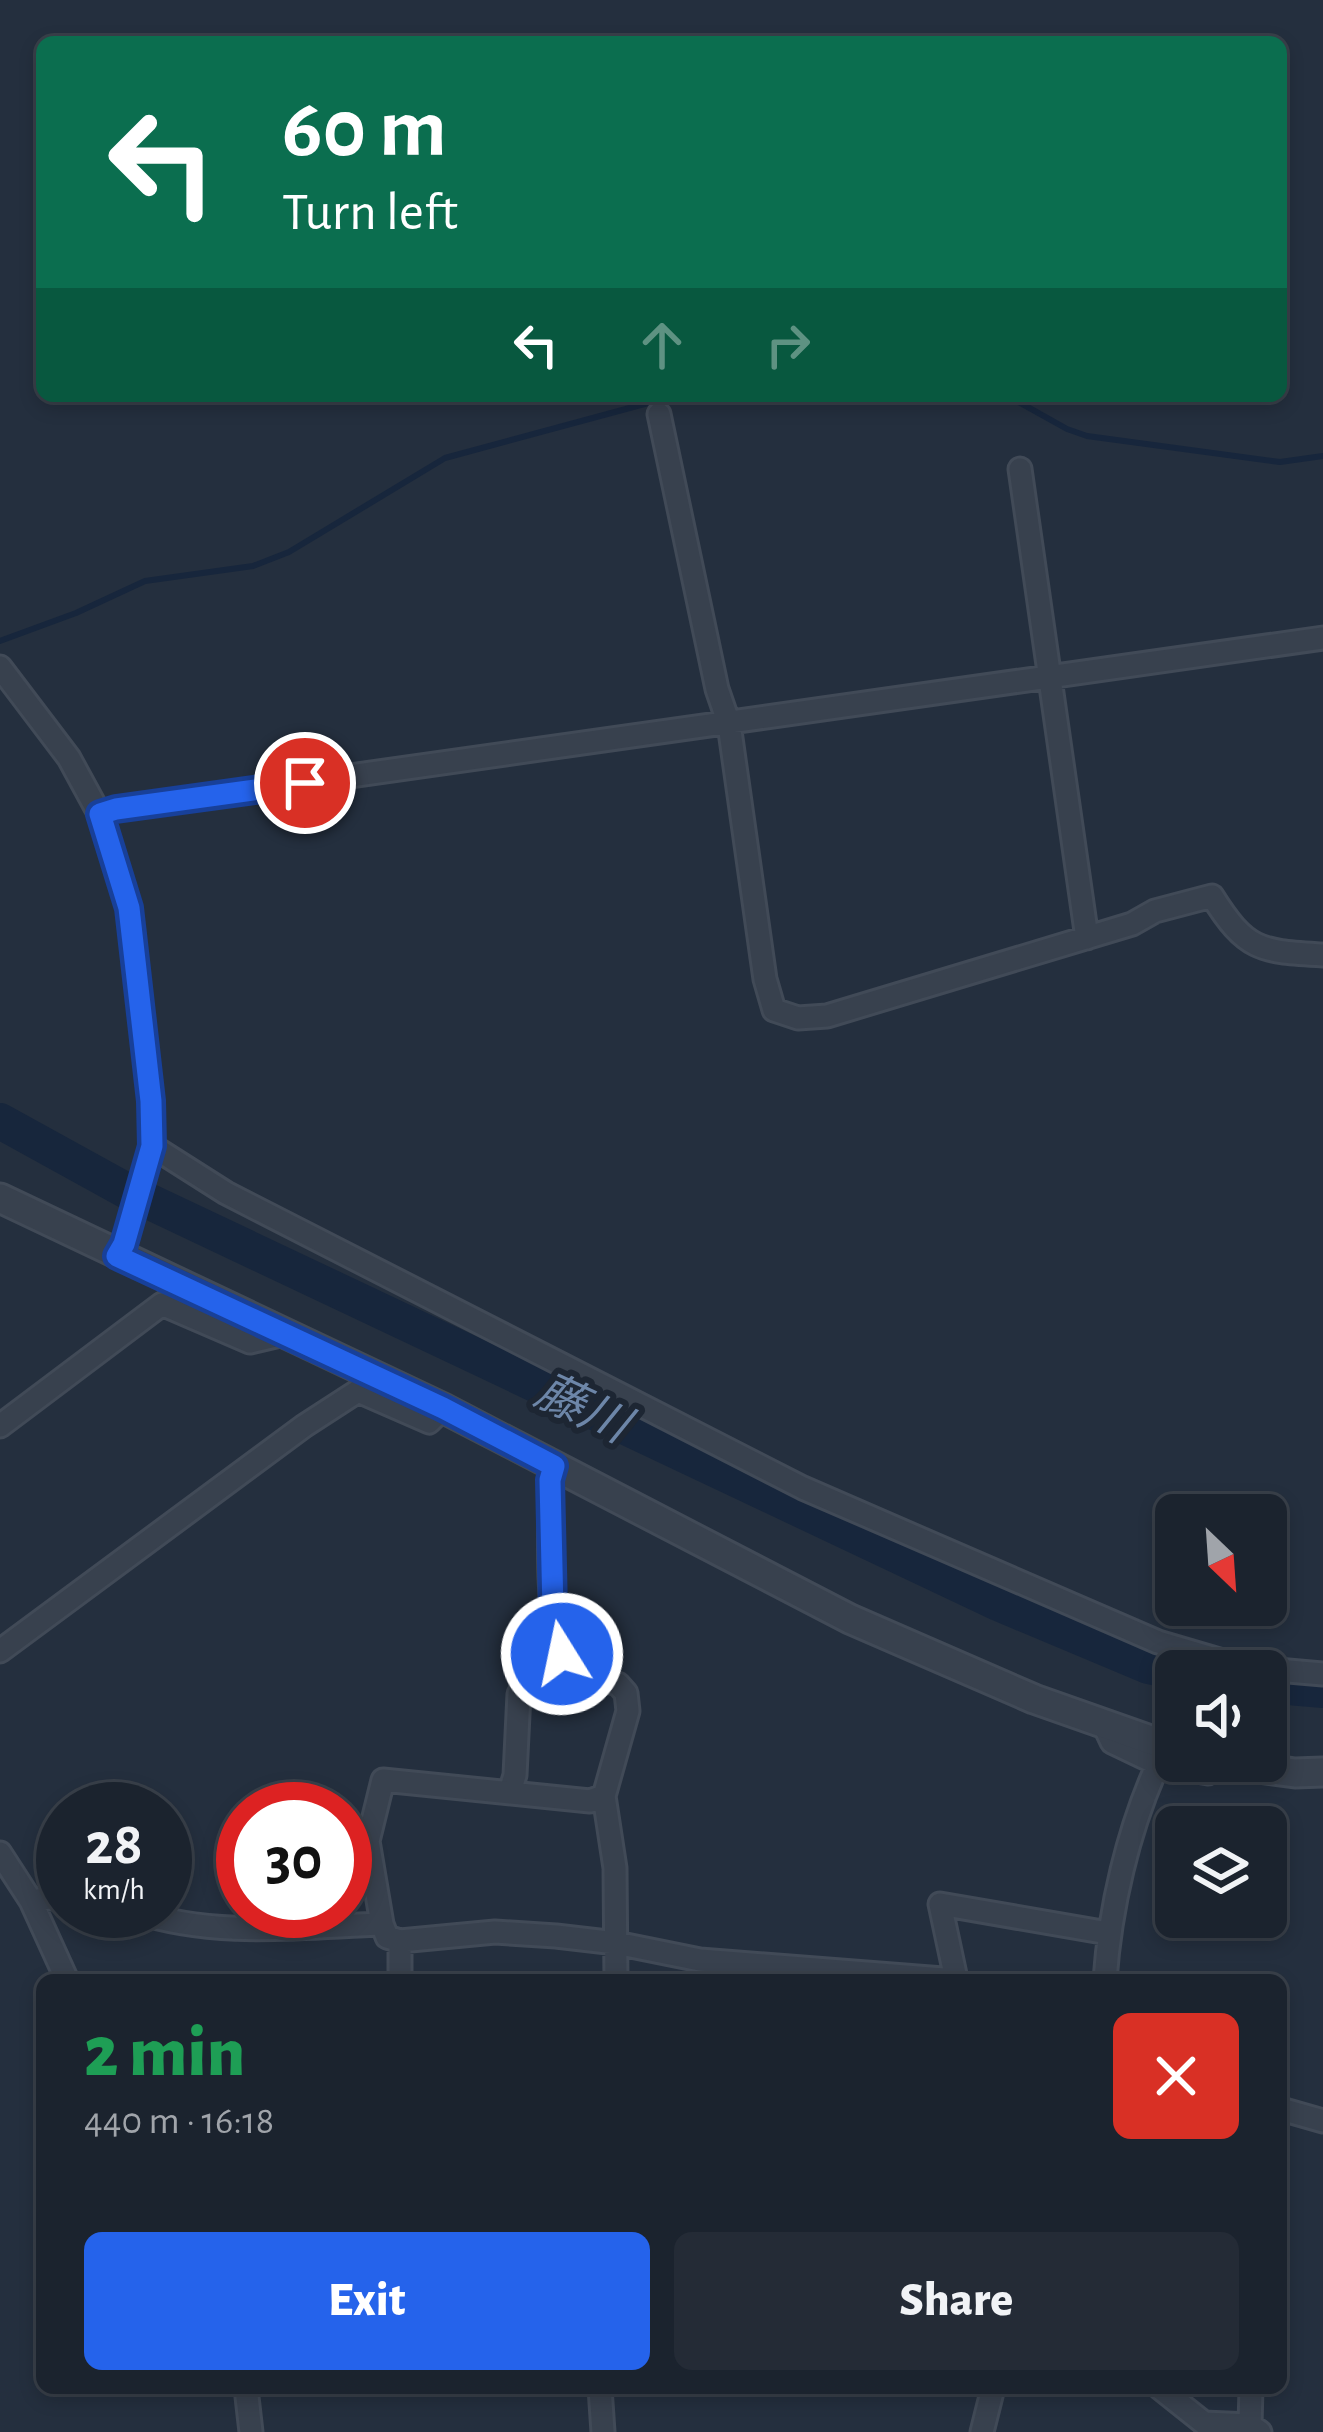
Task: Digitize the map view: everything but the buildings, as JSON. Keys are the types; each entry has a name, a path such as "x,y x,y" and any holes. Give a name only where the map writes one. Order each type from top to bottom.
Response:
{"street":[{"path":"659,414 717,688 729,724 765,979 774,1010 798,1018 827,1016 1212,896 1231,927 1265,951 1323,955"},
{"path":"1020,469 1087,938"},
{"path":"100,814 1323,638"},
{"path":"0,668 69,758 100,814 129,908 151,1101 150,1153 121,1250"},
{"path":"150,1153 803,1488 1157,1642 1243,1667 1323,1674"},
{"path":"0,1198 121,1250 284,1334 443,1408 850,1619 1034,1699 1102,1721 1155,1750"},
{"path":"0,1426 162,1304 250,1342 284,1334"},
{"path":"0,1651 358,1391 430,1422 443,1408"},
{"path":"554,1466 550,1480 553,1611 567,1665 575,1673 618,1684 626,1693 628,1711 604,1796 615,1868 616,1974"},
{"path":"510,1792 519,1694 527,1683 567,1665"},
{"path":"1287,1772 1323,1772"},
{"path":"1105,1974 1108,1934 1142,1798 1155,1776"},
{"path":"372,1807 383,1780 590,1801 604,1796"},
{"path":"0,1853 31,1901 64,1974"},
{"path":"372,1892 387,1936 400,1941 495,1933 616,1943 701,1970 803,1974"},
{"path":"31,1901 36,1900"},
{"path":"955,1974 940,1904 1108,1934"},
{"path":"192,1923 245,1930 382,1924"},
{"path":"400,1941 400,1974"},
{"path":"1287,2111 1323,2121"},
{"path":"247,2394 250,2432"},
{"path":"600,2394 603,2432"},
{"path":"982,2432 992,2394"},
{"path":"1168,2394 1204,2423 1255,2428 1252,2394"}],"waterway":[{"path":"0,641 145,581 253,566 289,552 445,458 652,402"},
{"path":"1019,402 1087,436 1280,462 1323,456"},
{"name":"藤川","path":"0,1121 127,1191 998,1603 1155,1668"},
{"name":"藤川","path":"1287,1687 1323,1690"}],"route":[{"path":"305,783 100,814 129,908 151,1101 152,1146 117,1256 443,1408 554,1466 550,1480 553,1611 562,1654"}]}
